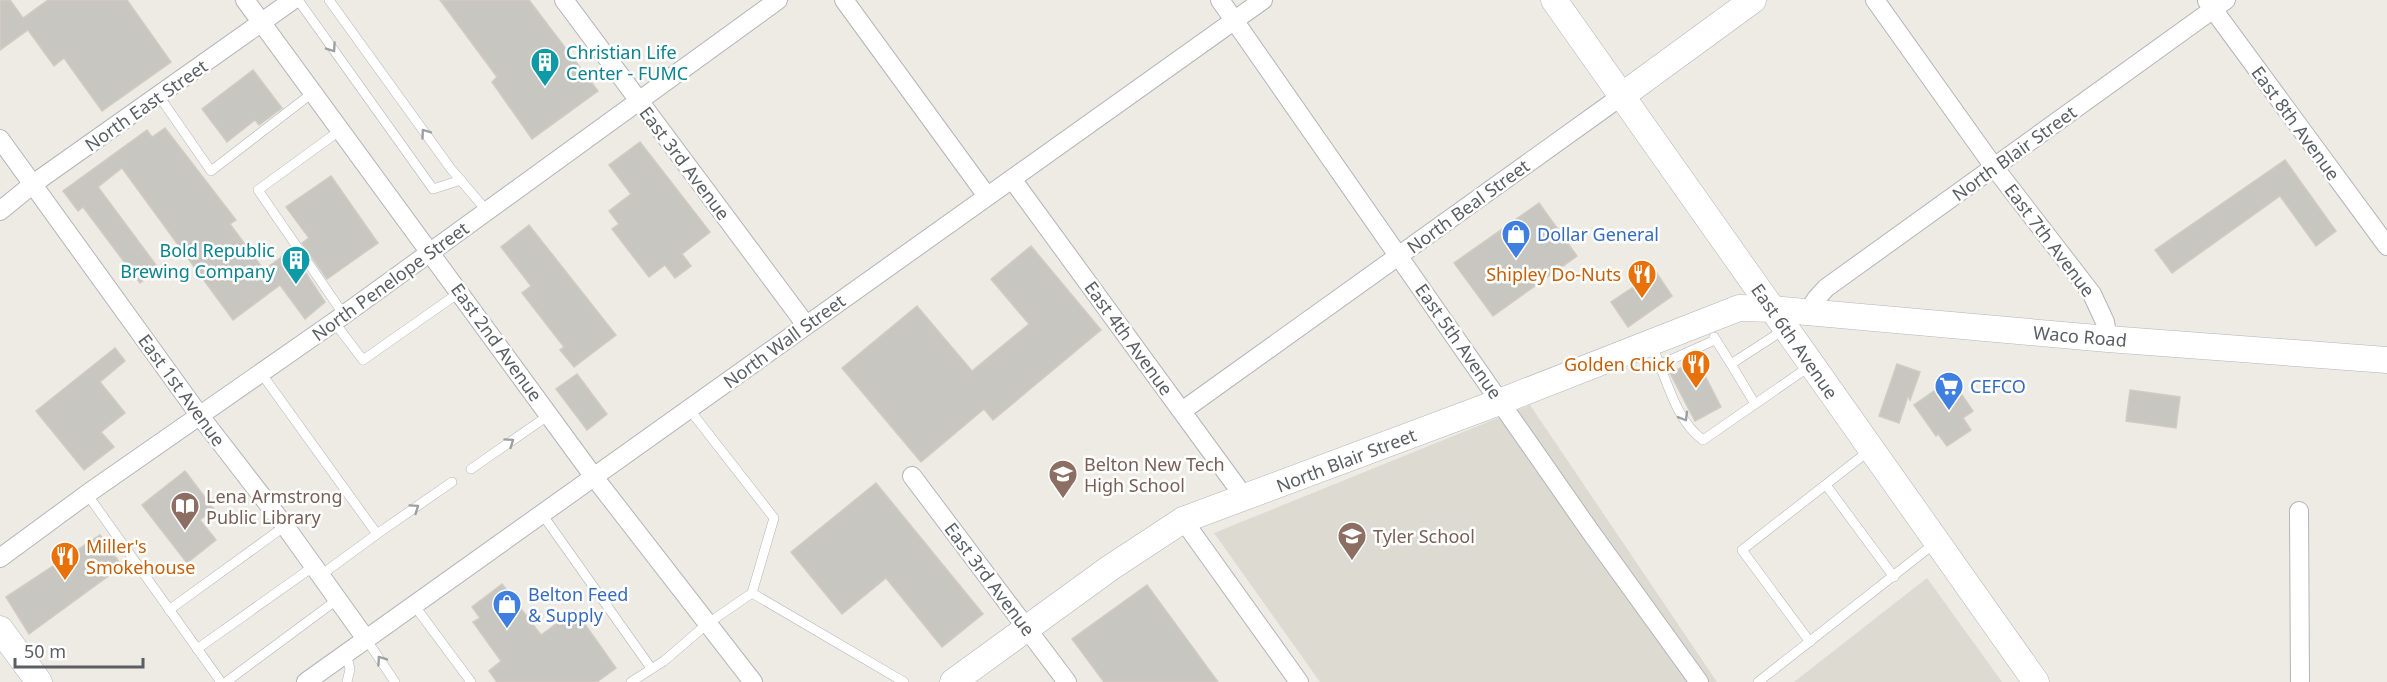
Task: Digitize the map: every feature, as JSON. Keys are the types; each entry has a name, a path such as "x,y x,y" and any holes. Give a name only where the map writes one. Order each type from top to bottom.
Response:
{"street":[{"name":"East 2nd Avenue","path":"244,0 594,477 753,682"},
{"name":"North East Street","path":"0,211 33,184 296,0"},
{"name":"East 3rd Avenue","path":"564,0 806,325"},
{"name":"North Penelope Street","path":"0,558 87,494 339,319 778,0"},
{"path":"843,0 987,196"},
{"name":"East 5th Avenue","path":"1220,0 1502,401 1590,531 1699,682"},
{"name":"North Wall Street","path":"306,682 1263,0"},
{"name":"East 6th Avenue","path":"1554,0 2036,682"},
{"name":"North Beal Street","path":"1182,411 1753,0"},
{"name":"East 7th Avenue","path":"1875,0 1995,167 2092,294 2105,322 2108,339"},
{"name":"North Blair Street","path":"1808,312 1826,288 1995,167 2215,3"},
{"name":"East 8th Avenue","path":"2215,3 2387,246"},
{"name":"East 1st Avenue","path":"0,139 200,416 285,526 366,639"},
{"name":"East 4th Avenue","path":"1012,179 1245,498"},
{"name":"North Blair Street","path":"953,682 1110,568 1183,520 1502,401 1655,354 1710,331 1738,308 1779,319"},
{"name":"Waco Road","path":"1779,319 1808,312 2108,339 2387,360"},
{"name":"East 3rd Avenue","path":"912,476 1067,682"},
{"path":"2299,511 2300,682"},
{"path":"1183,520 1299,682"},
{"path":"0,628 39,682"}],"lane":[{"path":"296,0 433,189 461,180"},
{"path":"329,0 451,169 487,211"},
{"path":"159,96 211,171 311,93"},
{"path":"339,131 258,190 363,360 460,292"},
{"path":"1731,364 1779,319"},
{"path":"1710,331 1755,404"},
{"path":"1655,354 1665,380 1694,434 1703,440 1734,421 1812,365"},
{"path":"261,374 377,534"},
{"path":"631,682 664,661 707,624 752,593 774,518 688,409"},
{"path":"471,470 549,415"},
{"path":"1810,642 1742,550 1872,448"},
{"path":"197,649 317,570 377,534 452,482"},
{"path":"1826,485 1894,577"},
{"path":"87,494 221,682"},
{"path":"542,514 651,668"},
{"path":"170,610 285,526"},
{"path":"1758,682 1937,541"},
{"path":"752,593 904,682"},
{"path":"226,682 338,599"},
{"path":"414,605 471,682"},
{"path":"366,639 395,682"},
{"path":"346,653 350,669 347,682"}],"shaded area":[{"path":"1530,405 1717,682 1320,682 1214,533"},
{"path":"1927,578 2002,682 1794,682"}],"building":[{"path":"0,0 10,0 23,18 48,0 127,0 171,62 102,111 64,58 54,66 28,30 0,50"},
{"path":"440,0 529,0 598,91 532,139 492,82 497,77"},
{"path":"253,70 282,108 259,125 255,120 227,142 202,109"},
{"path":"165,128 236,220 230,224 264,270 291,250 325,302 305,319 280,285 233,320 122,168 98,187 159,269 140,283 83,207 78,211 63,191 147,130 152,137"},
{"path":"640,142 710,232 682,254 691,266 675,278 665,265 649,277 612,229 619,224 609,211 631,194 609,165"},
{"path":"2285,160 2336,231 2316,246 2280,196 2172,273 2155,250"},
{"path":"331,176 378,243 327,279 302,243 309,238 286,207"},
{"name":"Dollar General","path":"1539,203 1577,256 1493,316 1454,263"},
{"path":"529,225 616,335 574,367 560,350 564,347 522,293 531,286 501,247"},
{"path":"1031,246 1101,330 993,420 984,409 921,462 842,368 917,306 972,371 1029,324 991,279"},
{"name":"Shipley Do-Nuts","path":"1656,272 1672,296 1628,327 1611,302"},
{"path":"115,348 125,361 100,382 125,413 101,432 114,447 84,470 36,411"},
{"name":"Golden Chick","path":"1697,360 1721,407 1695,421 1670,373"},
{"name":"CEFCO","path":"1897,364 1920,372 1910,400 1908,396 1899,423 1879,416"},
{"path":"577,374 607,414 587,430 556,389"},
{"name":"CEFCO","path":"1951,379 1973,411 1963,418 1971,430 1947,446 1938,434 1936,436 1914,405"},
{"path":"2130,390 2180,397 2176,428 2126,421"},
{"path":"185,471 214,509 200,520 216,540 187,563 142,505"},
{"path":"876,483 983,614 942,647 886,578 842,614 791,552"},
{"name":"Miller's Smokehouse","path":"100,535 122,566 29,634 6,597"},
{"name":"Belton Feed & Supply","path":"502,584 541,635 575,610 616,668 597,682 497,682 489,671 501,661 473,622 480,618 472,607"},
{"path":"1147,585 1218,682 1104,682 1072,639"}],"place":[{"name":"Christian Life Center - FUMC","path":"545,88"},
{"name":"Dollar General","path":"1516,260"},
{"name":"Bold Republic Brewing Company","path":"296,286"},
{"name":"Shipley Do-Nuts","path":"1642,300"},
{"name":"Golden Chick","path":"1696,390"},
{"name":"CEFCO","path":"1949,412"},
{"name":"Belton New Tech High School","path":"1063,500"},
{"name":"Lena Armstrong Public Library","path":"185,532"},
{"name":"Tyler School","path":"1352,562"},
{"name":"Miller's Smokehouse","path":"65,582"},
{"name":"Belton Feed & Supply","path":"507,630"}]}
